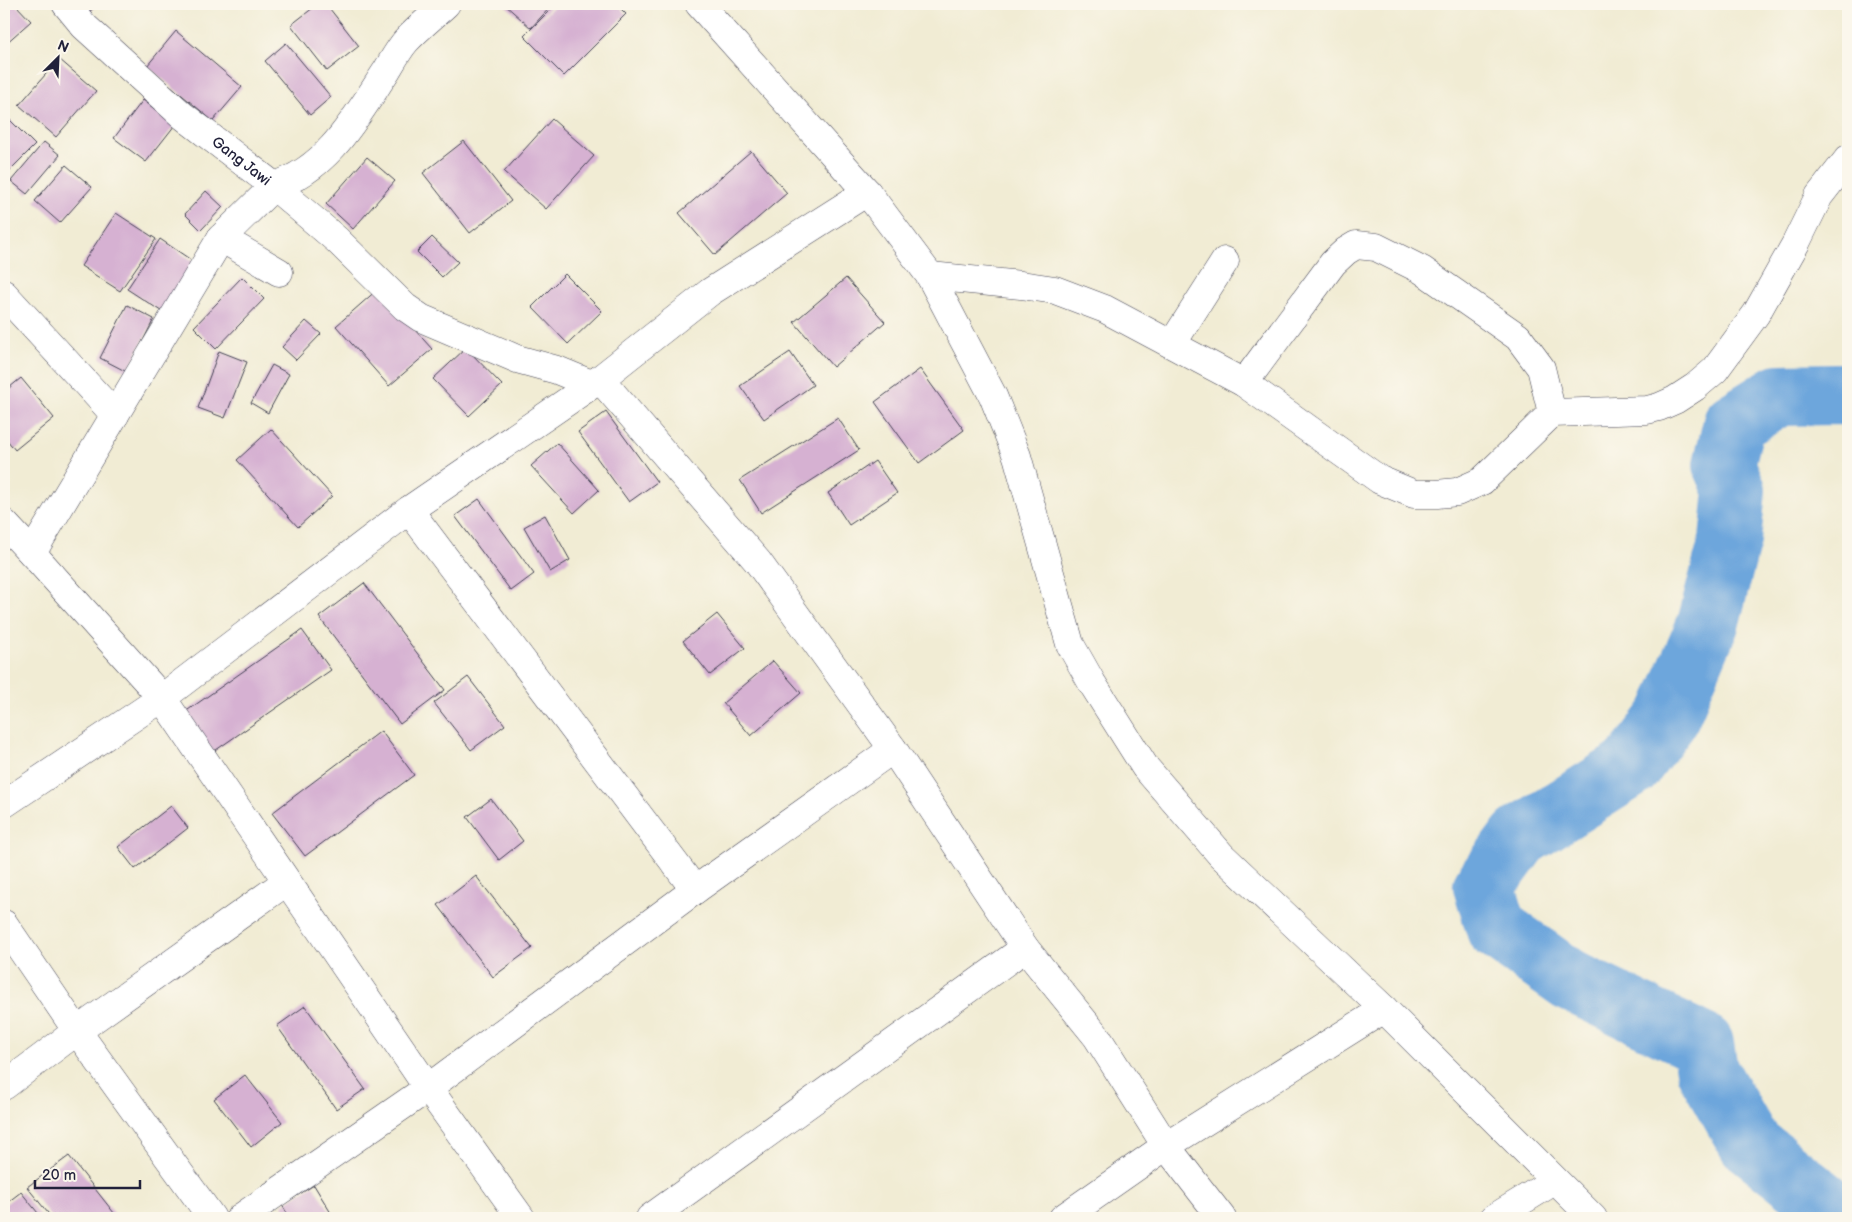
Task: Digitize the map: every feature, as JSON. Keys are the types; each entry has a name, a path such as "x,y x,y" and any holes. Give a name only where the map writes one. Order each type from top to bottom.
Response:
{"street":[{"name":"Gang Jawi","path":"66,4 84,26 182,115 274,186 299,176 330,150 406,42 446,4"},
{"path":"699,4 867,192 930,276 996,405 1024,481 1070,644 1092,683 1145,767 1221,855 1384,1009 1593,1218"},
{"path":"930,276 1055,290 1105,309 1244,383 1380,480 1414,494 1457,492 1482,481 1552,413 1653,408 1675,400 1708,376 1715,370 1756,314 1819,196 1848,159"},
{"path":"32,553 125,401 221,238 274,186 337,240 405,307 421,318 517,359 595,381 758,562 893,749 1025,948 1097,1037 1166,1146 1222,1218"},
{"path":"4,804 162,698 409,510 595,381 710,292 867,192"},
{"path":"221,238 278,272"},
{"path":"1244,383 1333,263 1356,245 1376,246 1422,270 1518,337 1541,368 1552,413"},
{"path":"1172,344 1225,261"},
{"path":"4,294 115,415"},
{"path":"409,510 696,890"},
{"path":"4,522 162,698 428,1088 521,1218"},
{"path":"240,1218 428,1088 696,890 893,749"},
{"path":"4,1086 77,1031 286,882"},
{"path":"4,924 77,1031 212,1218"},
{"path":"650,1218 1025,948"},
{"path":"1064,1218 1166,1146 1384,1009"},
{"path":"1494,1218 1554,1181"}],"building":[{"path":"4,4 15,4 31,21 4,45"},
{"path":"80,4 98,4 88,13"},
{"path":"318,4 326,4 359,46 327,71 291,25"},
{"path":"504,4 553,4 531,28"},
{"path":"556,4 616,4 626,14 564,76 524,36"},
{"path":"176,31 242,87 213,121 147,66"},
{"path":"286,43 331,97 310,115 265,61"},
{"path":"59,59 96,91 56,137 19,105"},
{"path":"143,100 175,125 146,162 114,138"},
{"path":"4,114 35,145 4,176"},
{"path":"552,119 594,156 546,209 504,172"},
{"path":"464,141 511,201 470,233 423,173"},
{"path":"44,142 60,155 27,194 11,181"},
{"path":"751,151 787,193 715,255 679,213"},
{"path":"367,157 395,181 353,229 326,204"},
{"path":"66,165 92,187 60,223 35,201"},
{"path":"206,191 223,207 201,230 185,214"},
{"path":"116,213 156,239 120,291 81,266"},
{"path":"432,237 458,262 442,277 417,252"},
{"path":"160,239 200,266 167,315 127,289"},
{"path":"565,274 602,311 568,344 532,307"},
{"path":"242,277 264,299 216,349 194,327"},
{"path":"846,278 885,322 833,367 794,322"},
{"path":"378,289 432,349 389,386 336,326"},
{"path":"127,305 154,319 127,372 100,358"},
{"path":"306,321 321,334 296,360 282,347"},
{"path":"466,348 502,385 469,416 433,379"},
{"path":"219,351 247,362 225,418 198,408"},
{"path":"790,352 813,385 764,419 740,386"},
{"path":"272,365 289,374 268,413 251,403"},
{"path":"920,369 964,430 919,463 875,402"},
{"path":"21,378 54,418 15,450 4,436 4,392"},
{"path":"606,412 657,482 629,502 578,432"},
{"path":"838,418 859,450 761,513 740,480"},
{"path":"271,429 332,496 298,527 237,460"},
{"path":"557,443 599,490 574,513 531,466"},
{"path":"875,461 897,493 849,525 828,493"},
{"path":"479,499 534,574 511,591 455,516"},
{"path":"545,515 570,560 550,572 524,527"},
{"path":"364,583 445,690 400,724 319,617"},
{"path":"717,614 745,648 710,675 683,641"},
{"path":"302,630 331,670 206,757 178,717"},
{"path":"773,661 801,693 751,736 723,703"},
{"path":"468,677 505,725 471,750 434,703"},
{"path":"381,731 414,775 305,856 272,813"},
{"path":"491,799 523,841 499,860 467,817"},
{"path":"171,806 188,828 135,869 118,847"},
{"path":"476,876 532,948 493,977 438,905"},
{"path":"305,1006 365,1089 336,1109 277,1026"},
{"path":"245,1075 282,1122 251,1147 214,1099"},
{"path":"69,1156 118,1218 52,1218 27,1187"},
{"path":"314,1185 334,1218 290,1218 282,1205"},
{"path":"21,1192 42,1218 5,1218 4,1205"}],"waterway":[{"path":"1844,1218 1749,1143 1707,1070 1703,1044 1569,980 1497,929 1484,886 1520,837 1631,767 1669,716 1708,624 1730,540 1735,490 1724,465 1734,423 1779,395 1848,395"}]}
